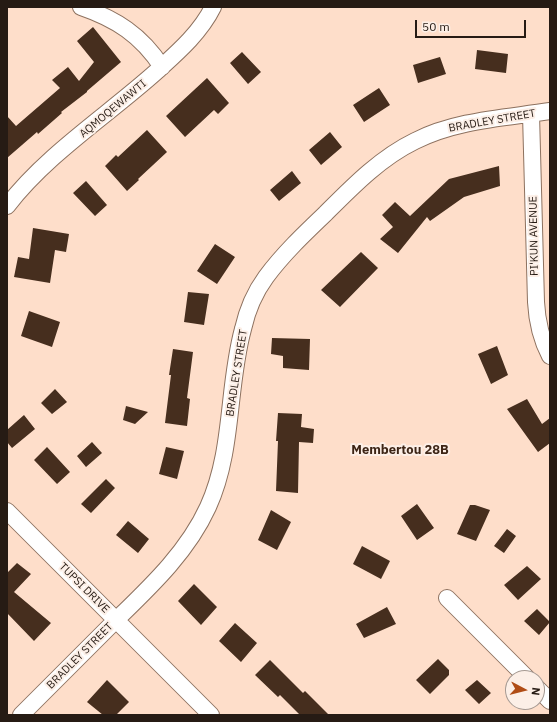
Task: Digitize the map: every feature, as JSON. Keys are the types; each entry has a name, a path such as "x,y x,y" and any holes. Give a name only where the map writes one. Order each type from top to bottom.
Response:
{"street":[{"path":"81,7 110,20 134,34 150,50 162,66"},
{"name":"AQMOQEWAWTI","path":"7,206 26,184 52,159 162,66 190,40 213,7"},
{"name":"BRADLEY STREET","path":"21,715 169,566 198,527 209,506 219,478 224,454 237,355 243,328 264,279 280,258 374,169 392,155 416,141 442,130 468,124 550,111"},
{"name":"PI'KUN AVENUE","path":"531,114 536,308 542,339 550,356"},
{"name":"TUPSI DRIVE","path":"7,511 212,715"},
{"path":"447,598 519,670"}],"building":[{"path":"93,27 121,62 87,92 61,112 62,113 38,134 37,132 7,158 7,116 16,126 60,88 52,80 68,67 79,81 94,62 77,41"},
{"path":"477,50 508,54 506,73 475,69"},
{"path":"242,52 261,72 248,84 230,63"},
{"path":"440,57 446,74 418,83 413,65"},
{"path":"207,78 229,103 218,114 214,110 185,137 166,116"},
{"path":"379,88 390,105 364,122 353,105"},
{"path":"147,130 167,152 127,191 105,166 116,155 118,157"},
{"path":"330,132 342,147 321,165 309,150"},
{"path":"499,166 500,186 464,197 430,221 427,217 398,253 380,239 393,227 382,215 395,202 410,216 449,179"},
{"path":"292,171 301,183 279,201 270,190"},
{"path":"86,181 107,205 95,216 73,193"},
{"path":"33,228 69,234 66,252 55,250 50,283 14,277 18,257 29,259"},
{"path":"215,244 235,257 217,284 197,271"},
{"path":"361,252 378,268 340,307 321,290"},
{"path":"188,292 209,294 204,325 184,322"},
{"path":"29,311 60,322 52,347 21,336"},
{"path":"272,338 310,339 309,370 283,368 283,356 271,354"},
{"path":"497,346 508,375 491,384 478,354"},
{"path":"173,349 193,352 187,398 190,399 187,426 165,423"},
{"path":"55,389 67,402 52,414 41,403"},
{"path":"527,399 542,424 550,418 550,443 538,452 507,409"},
{"path":"126,406 148,412 135,424 123,420"},
{"path":"278,413 302,414 301,427 314,429 313,443 299,442 298,493 276,491 278,441 276,441"},
{"path":"24,415 35,429 12,448 7,442 7,430"},
{"path":"92,442 102,453 86,467 77,456"},
{"path":"47,447 70,472 57,484 34,460"},
{"path":"166,447 184,451 177,479 159,474"},
{"path":"106,479 115,488 91,513 81,504"},
{"path":"417,504 434,528 417,540 401,516"},
{"path":"470,505 475,505 490,510 476,541 457,534"},
{"path":"271,510 291,522 277,550 258,540"},
{"path":"128,521 149,539 138,553 116,535"},
{"path":"507,529 516,536 504,553 494,546"},
{"path":"362,546 390,561 381,579 353,564"},
{"path":"17,563 31,574 14,592 51,623 34,641 7,613 7,573"},
{"path":"527,566 541,579 518,600 504,585"},
{"path":"194,584 217,607 201,625 178,601"},
{"path":"387,607 396,624 364,638 356,624"},
{"path":"537,609 550,622 539,635 524,621"},
{"path":"235,623 257,643 241,662 219,641"},
{"path":"438,659 449,670 449,675 430,694 416,680"},
{"path":"270,660 303,693 305,691 329,715 300,715 280,695 278,697 255,675"},
{"path":"107,680 129,702 116,715 103,715 87,702"},
{"path":"477,680 491,693 479,704 465,690"}],"district":[{"name":"Membertou 28B","path":"400,450"}]}
